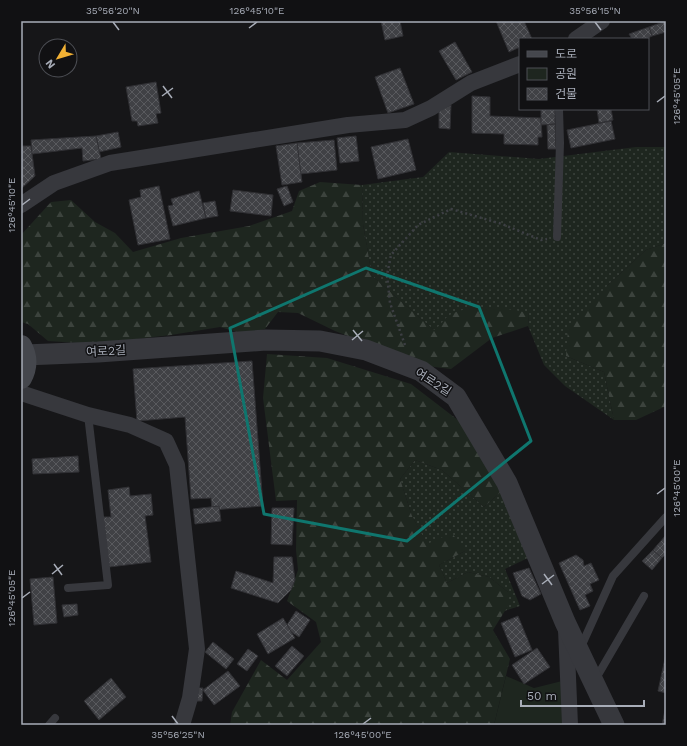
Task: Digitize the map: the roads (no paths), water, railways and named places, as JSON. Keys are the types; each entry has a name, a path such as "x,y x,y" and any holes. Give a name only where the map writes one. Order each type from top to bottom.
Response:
{"main road":[{"path":"21,378 26,364 23,350"}],"street":[{"path":"577,38 602,21"},
{"path":"21,205 54,183 110,163 348,125 405,120 431,108 472,83 519,64"},
{"name":"여로2길","path":"23,350 98,352 266,340 320,341 366,350 421,371 456,397 472,420 507,482 565,622 614,725"},
{"path":"21,393 88,415 130,425 166,441 177,465 197,649 190,698 182,725"},
{"path":"565,622 570,725"}],"lane":[{"path":"557,237 560,143 559,110"},
{"path":"68,588 108,586 88,415"},
{"path":"579,651 613,576 666,516"},
{"path":"594,682 644,596"},
{"path":"48,725 55,718"}]}
